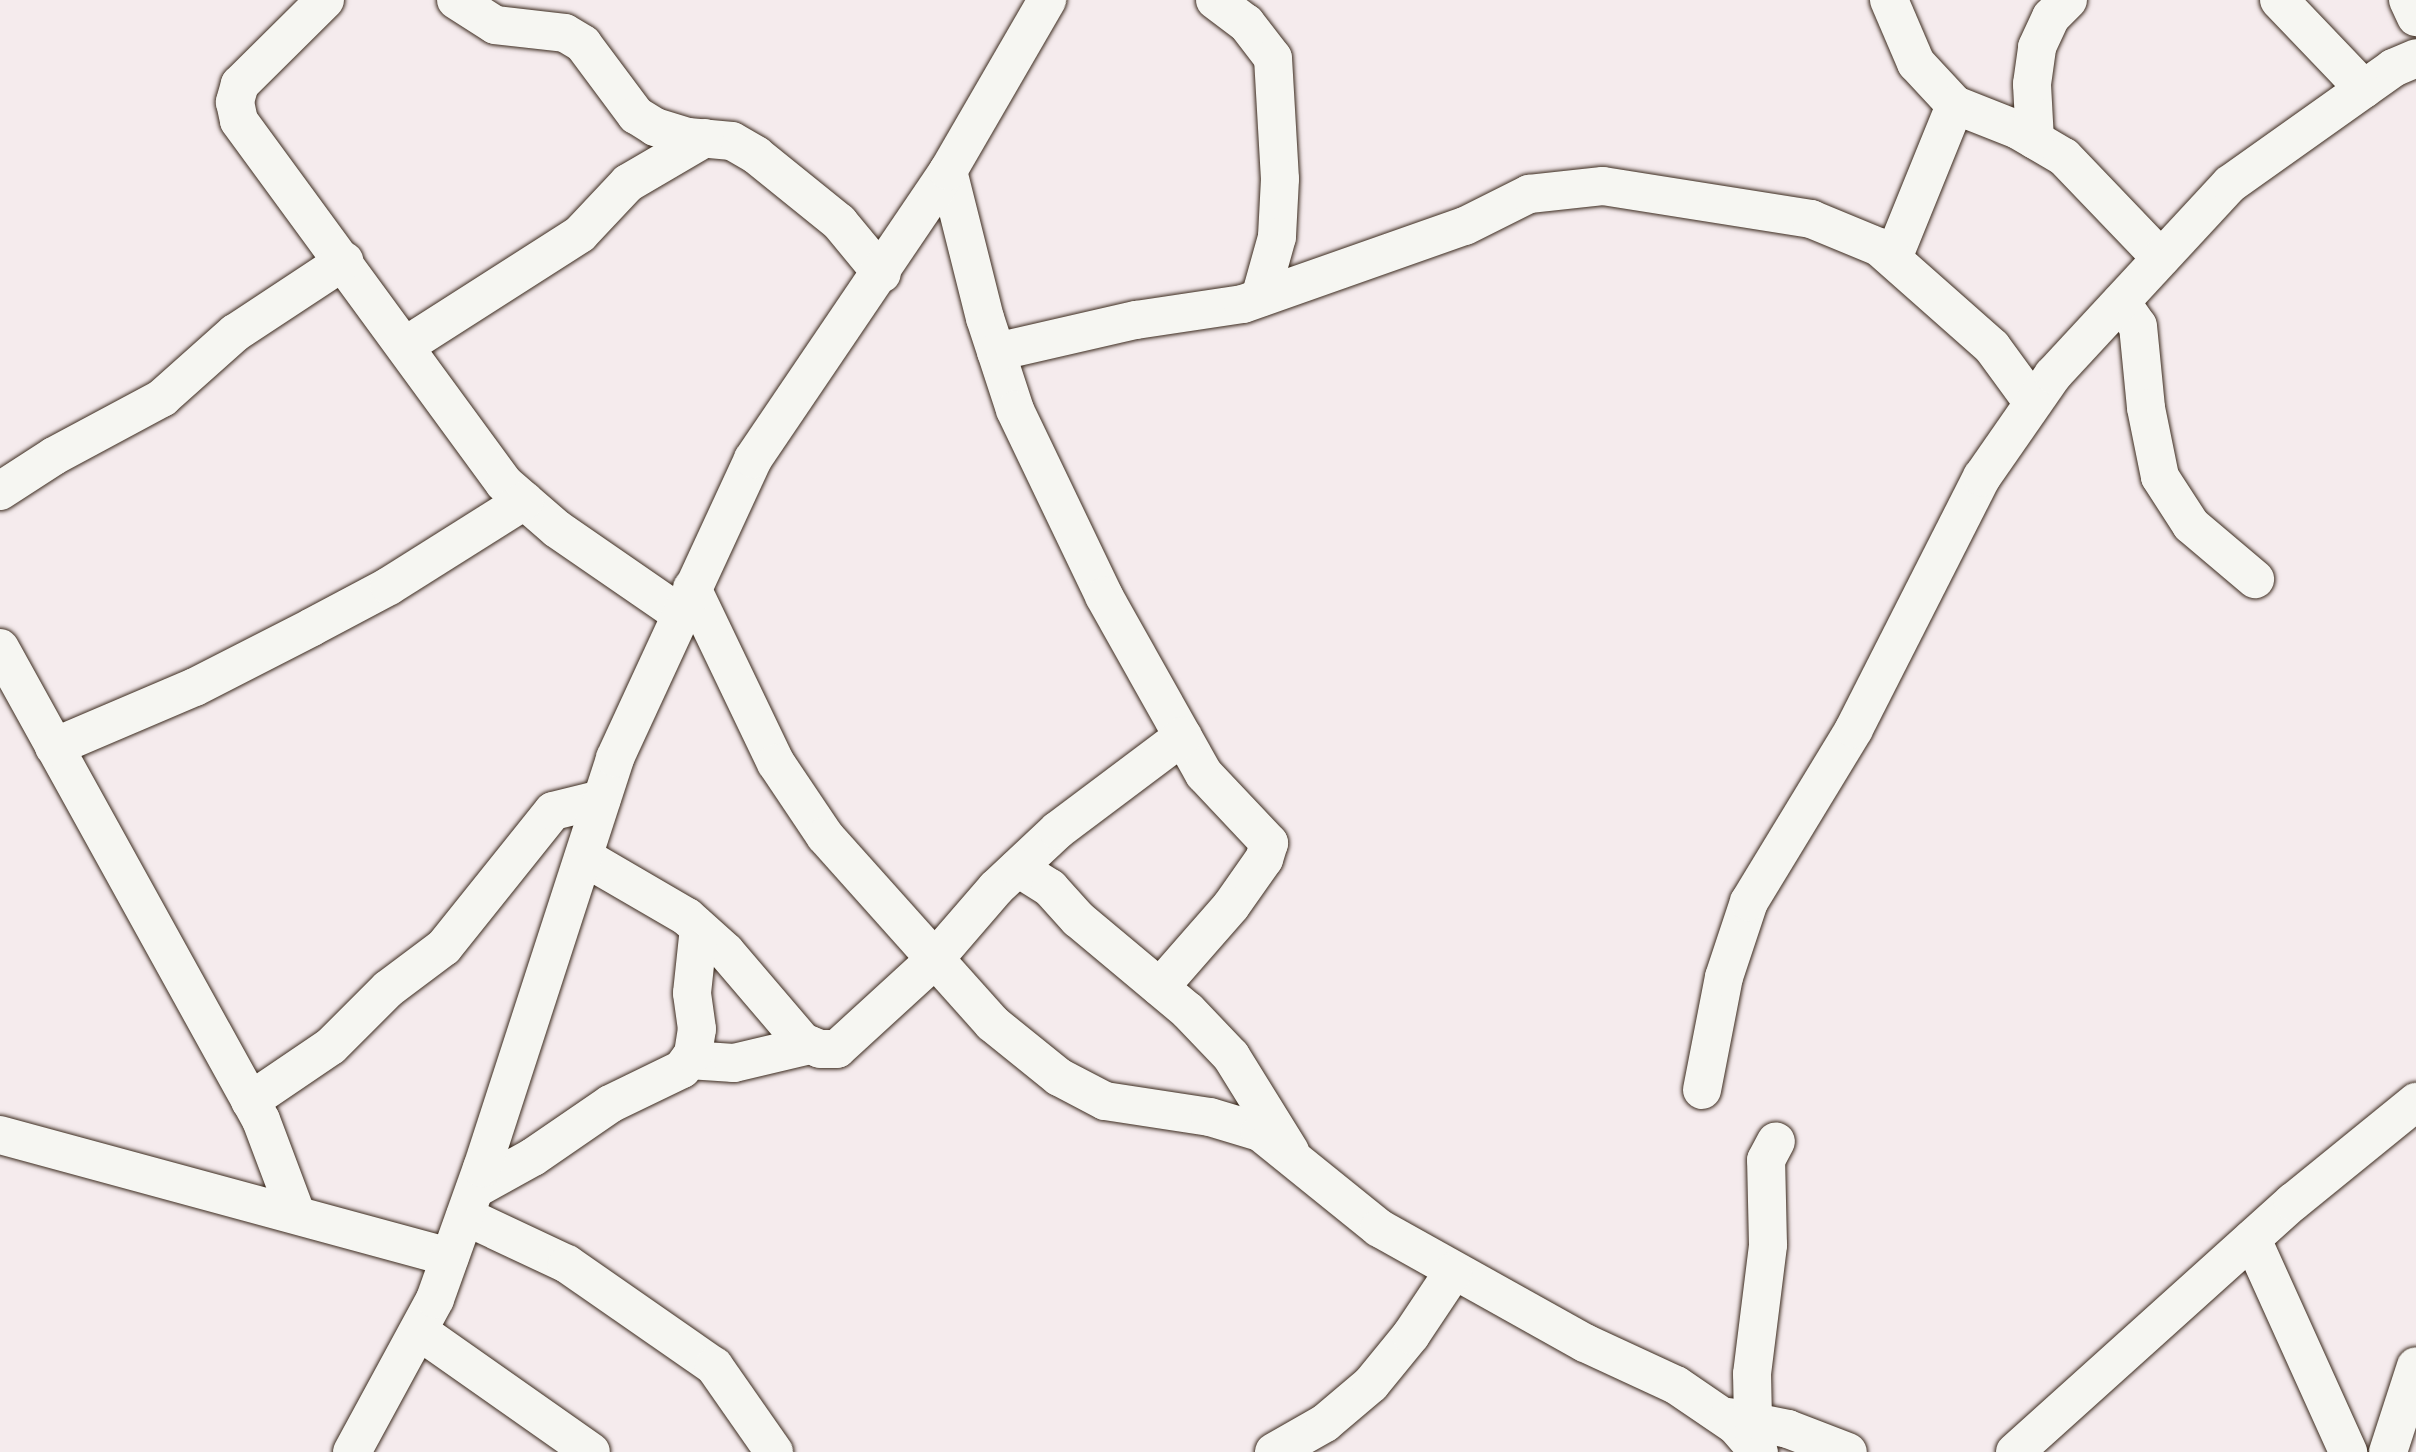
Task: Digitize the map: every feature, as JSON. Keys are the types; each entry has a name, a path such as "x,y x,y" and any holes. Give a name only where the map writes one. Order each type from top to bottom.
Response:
{"street":[{"path":"325,0 240,83 235,102 239,121 505,483 557,529 686,601 776,763 825,836 933,961 992,1023 1059,1077 1105,1101 1210,1118 1260,1132 1379,1228 1453,1272 1586,1343 1676,1385 1744,1429 1848,1452"},
{"path":"456,0 495,25 565,33 583,44 636,115 655,127 732,141 756,155 839,222 882,274"},
{"path":"352,1452 419,1331 450,1257 615,758 753,459 882,274 948,171 1047,0"},
{"path":"1215,0 1246,23 1273,58 1280,179 1277,237 1260,298"},
{"path":"1889,0 1916,63 1955,105 2035,140 2064,157 2161,258"},
{"path":"2035,140 2032,84 2037,47 2051,17 2068,0"},
{"path":"2279,0 2364,89"},
{"path":"2408,0 2416,17"},
{"path":"1702,1090 1724,978 1749,902 1854,729 1982,477 2033,403 2053,375 2230,184 2364,89 2416,58"},
{"path":"1893,258 1955,105"},
{"path":"405,346 580,234 628,183 705,138"},
{"path":"948,171 996,352 1015,410 1104,596 1204,774 1269,843 1264,859 1231,906 1160,987"},
{"path":"996,352 1136,320 1260,298 1465,226 1529,194 1603,186 1811,219 1879,247 1992,347 2033,403"},
{"path":"0,491 54,456 162,398 235,333 344,261"},
{"path":"2121,302 2138,326 2149,429 2160,477 2191,525 2255,579"},
{"path":"54,747 195,687 312,627 389,586 524,501"},
{"path":"0,648 250,1101 296,1213"},
{"path":"689,1060 734,1063 810,1045 837,1049 933,961 1018,868 1058,830 1184,736"},
{"path":"250,1101 331,1046 388,989 444,947 553,810 602,799"},
{"path":"583,857 638,885 699,928 810,1045"},
{"path":"1018,868 1049,888 1078,919 1160,987 1231,1056 1295,1160"},
{"path":"470,1202 610,1104 682,1069 689,1060 697,1029 692,993 699,928"},
{"path":"2015,1452 2252,1239 2416,1102"},
{"path":"0,1135 296,1213 450,1257"},
{"path":"1744,1429 1768,1245 1766,1160 1776,1141"},
{"path":"470,1202 568,1264 714,1366 774,1452"},
{"path":"2252,1239 2348,1452"},
{"path":"1273,1452 1325,1423 1371,1384 1412,1335 1453,1272"},
{"path":"419,1331 591,1452"},
{"path":"2388,1452 2416,1366"}]}
